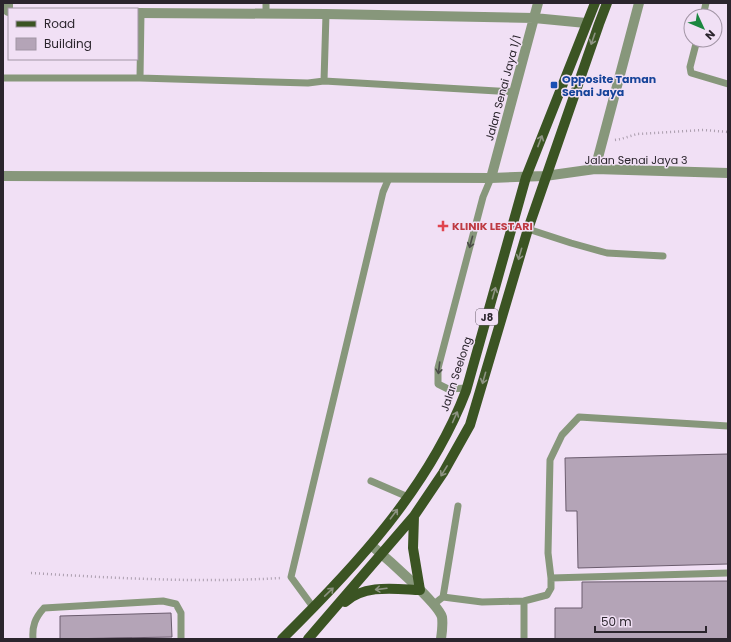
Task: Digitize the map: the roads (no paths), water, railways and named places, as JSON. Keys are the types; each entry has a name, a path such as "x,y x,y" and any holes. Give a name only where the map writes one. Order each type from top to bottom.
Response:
{"main road":[{"name":"Jalan Seelong","path":"282,639 334,587 371,545 408,496 438,452 456,416 467,388 526,177 594,3"},
{"name":"J8","path":"309,638 414,516 443,473 470,425 545,176 599,24 608,3"},
{"path":"309,638 351,597 360,593 385,588 420,590 413,548 414,516"}],"street":[{"name":"Jalan Senai Jaya 1/1","path":"491,178 538,3"},
{"path":"595,169 639,3"},
{"path":"139,13 326,14 534,18 586,23"},
{"name":"Jalan Senai Jaya 3","path":"3,176 491,178 545,176 595,169 728,174"},
{"path":"371,545 434,604 442,616 441,639"}],"lane":[{"path":"266,3 266,14"},
{"path":"139,13 140,78"},
{"path":"324,81 326,14"},
{"path":"694,48 690,67 691,73 728,84"},
{"path":"3,78 140,78 308,83 324,81 515,92"},
{"path":"313,607 291,577 383,192 389,178"},
{"path":"467,388 448,390 438,384 438,368 483,197 491,178"},
{"path":"528,229 607,253 663,256"},
{"path":"443,597 482,602 524,601 547,595 551,588 548,553 550,460 562,435 579,417 728,426"},
{"path":"371,481 408,496"},
{"path":"434,604 443,597 458,506"},
{"path":"551,578 728,573"},
{"path":"33,639 32,632 36,616 44,608 163,601 176,604 181,613 181,639"},
{"path":"524,601 524,639"}],"place":[{"name":"Opposite Taman Senai Jaya","path":"554,85"},
{"name":"KLINIK LESTARI","path":"443,226"}]}
